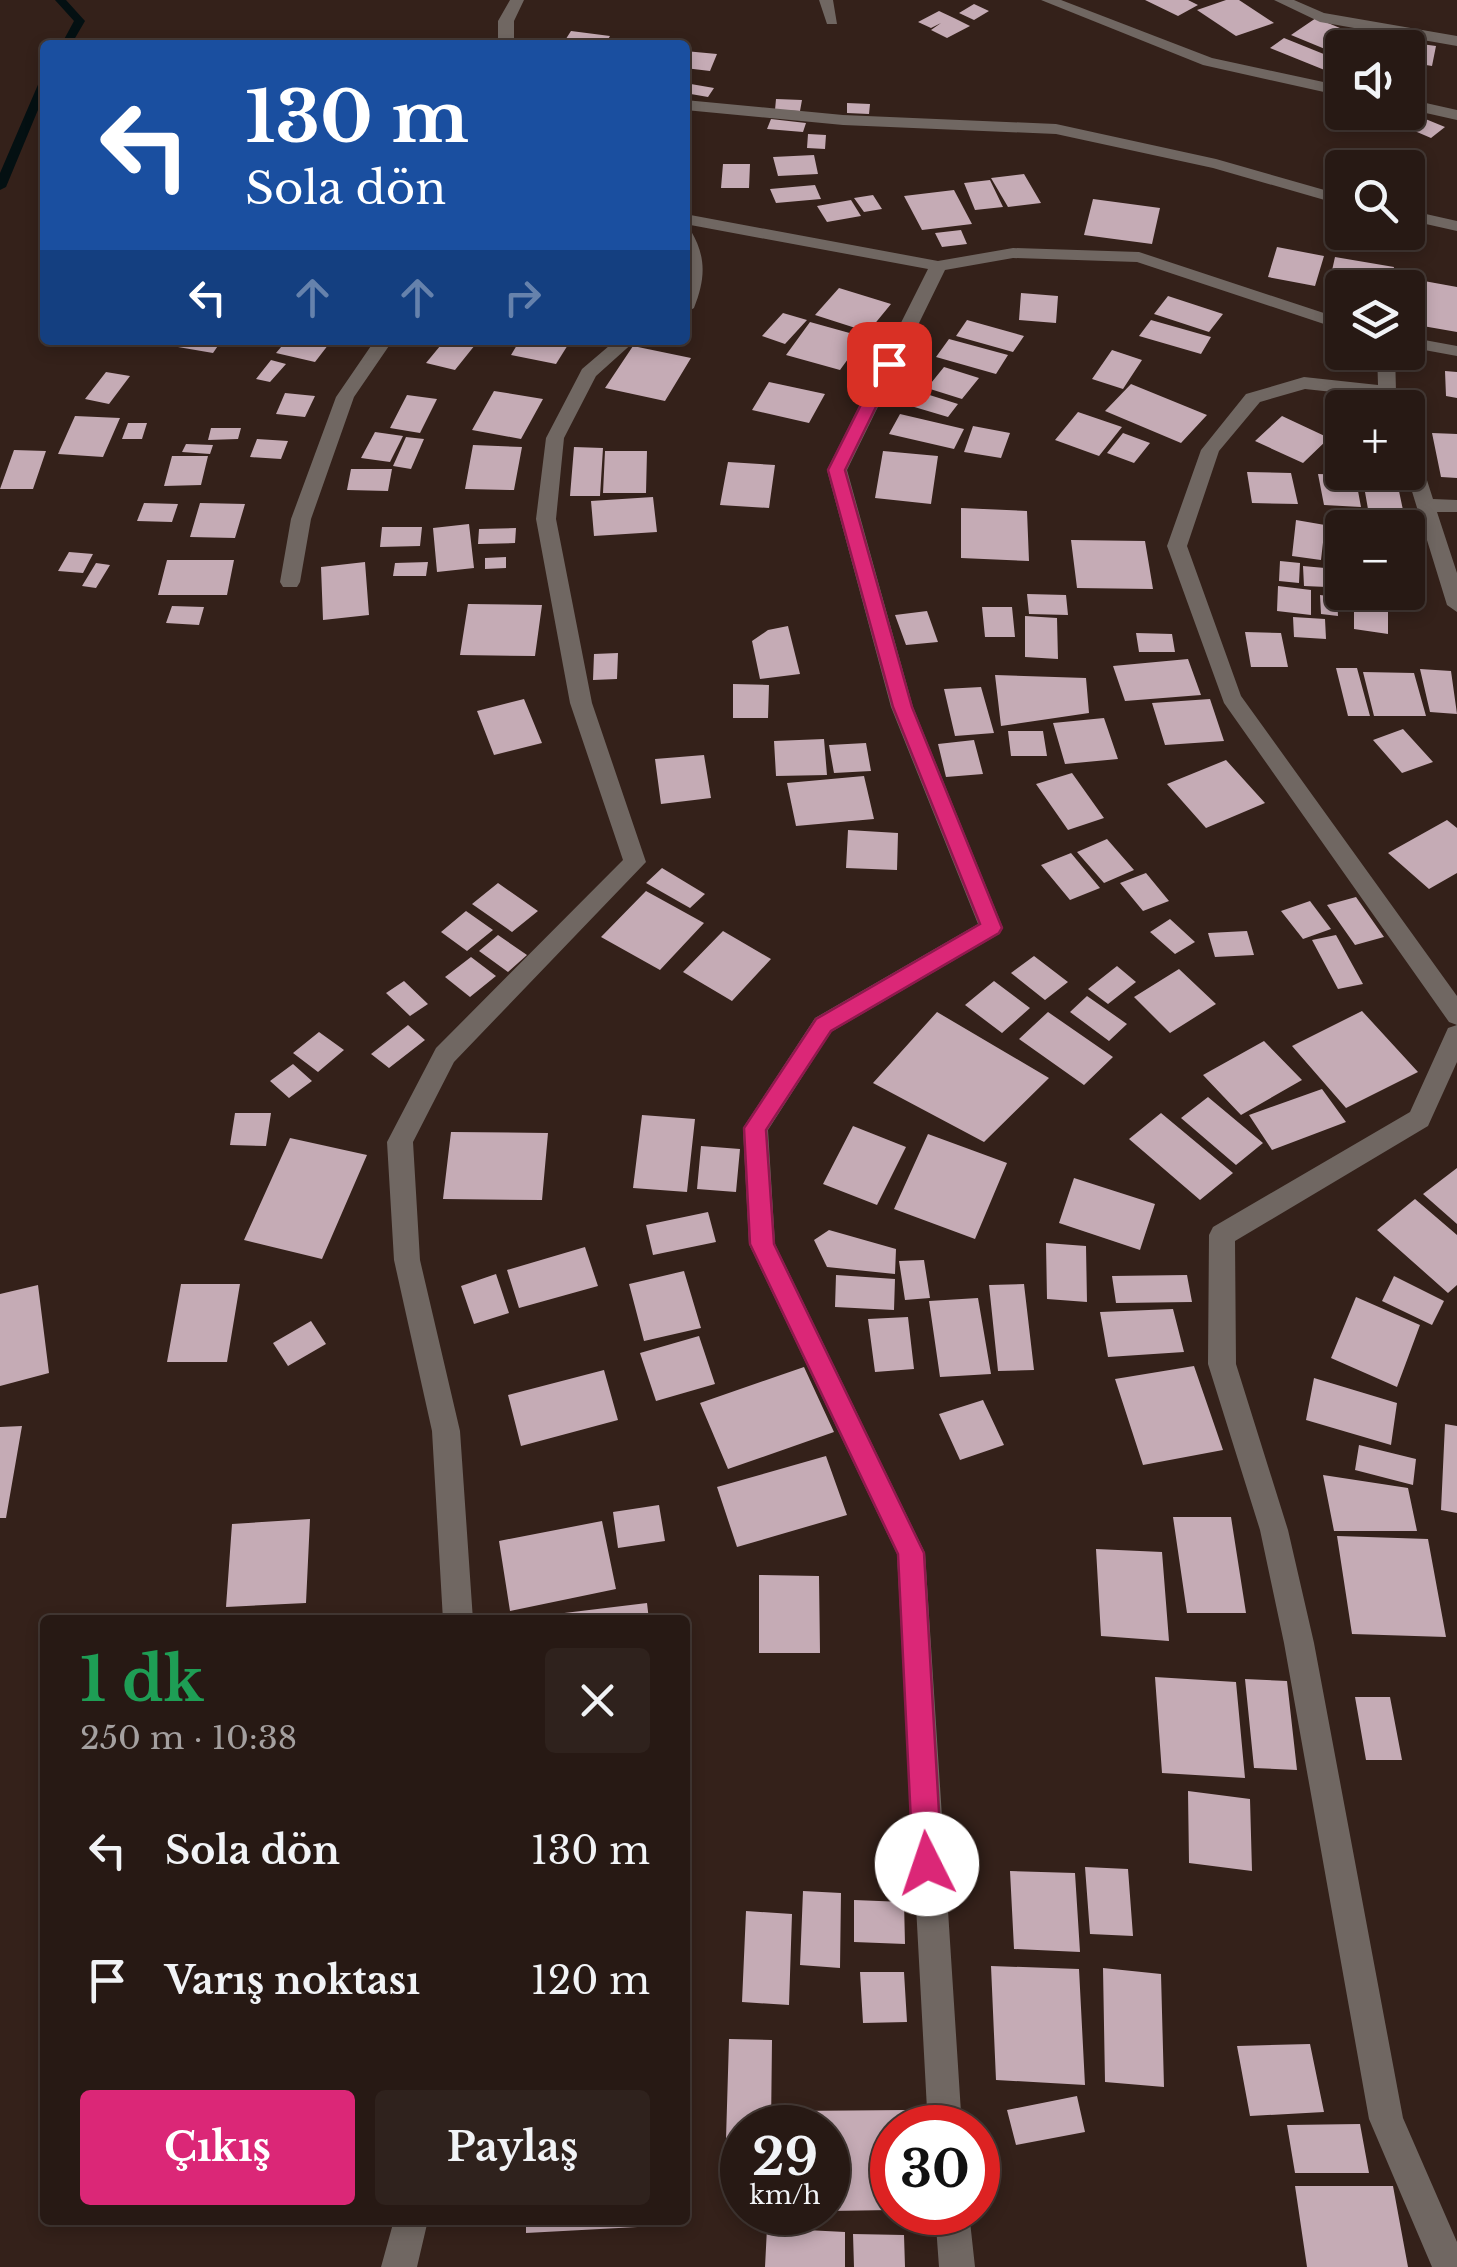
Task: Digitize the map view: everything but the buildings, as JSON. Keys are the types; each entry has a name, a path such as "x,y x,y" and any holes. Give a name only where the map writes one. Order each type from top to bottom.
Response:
{"street":[{"path":"506,40 506,22 517,0"},
{"path":"826,0 832,21"},
{"path":"1048,0 1208,62 1325,87"},
{"path":"1281,0 1320,16 1457,40"},
{"path":"690,105 843,120 1056,129 1216,164 1325,195"},
{"path":"1425,107 1457,114"},
{"path":"1425,219 1457,226"},
{"path":"690,220 938,266 1014,254 1138,258 1325,318"},
{"path":"690,243 697,278 690,296"},
{"path":"938,266 837,470 902,707 992,928 823,1025 755,1128 762,1244 911,1553 943,2105"},
{"path":"290,582 301,519 345,397 381,345"},
{"path":"458,1615 446,1432 407,1260 400,1142 446,1055 635,862 581,703 546,519 555,438 588,373 621,345"},
{"path":"1425,345 1457,350"},
{"path":"1339,390 1304,383 1253,398 1210,450 1176,546 1231,698 1457,1015"},
{"path":"1423,490 1457,605"},
{"path":"1428,504 1457,506"},
{"path":"1450,2267 1386,2119 1300,1643 1274,1530 1222,1364 1222,1236 1419,1119 1457,1035"},
{"path":"399,2267 410,2225"},
{"path":"954,2235 957,2267"}],"waterway":[{"path":"60,0 80,21 69,40"},
{"path":"0,187 40,92"}],"route":[{"path":"889,364 837,470 902,707 992,928 823,1025 755,1128 762,1244 911,1553 927,1864"}]}
